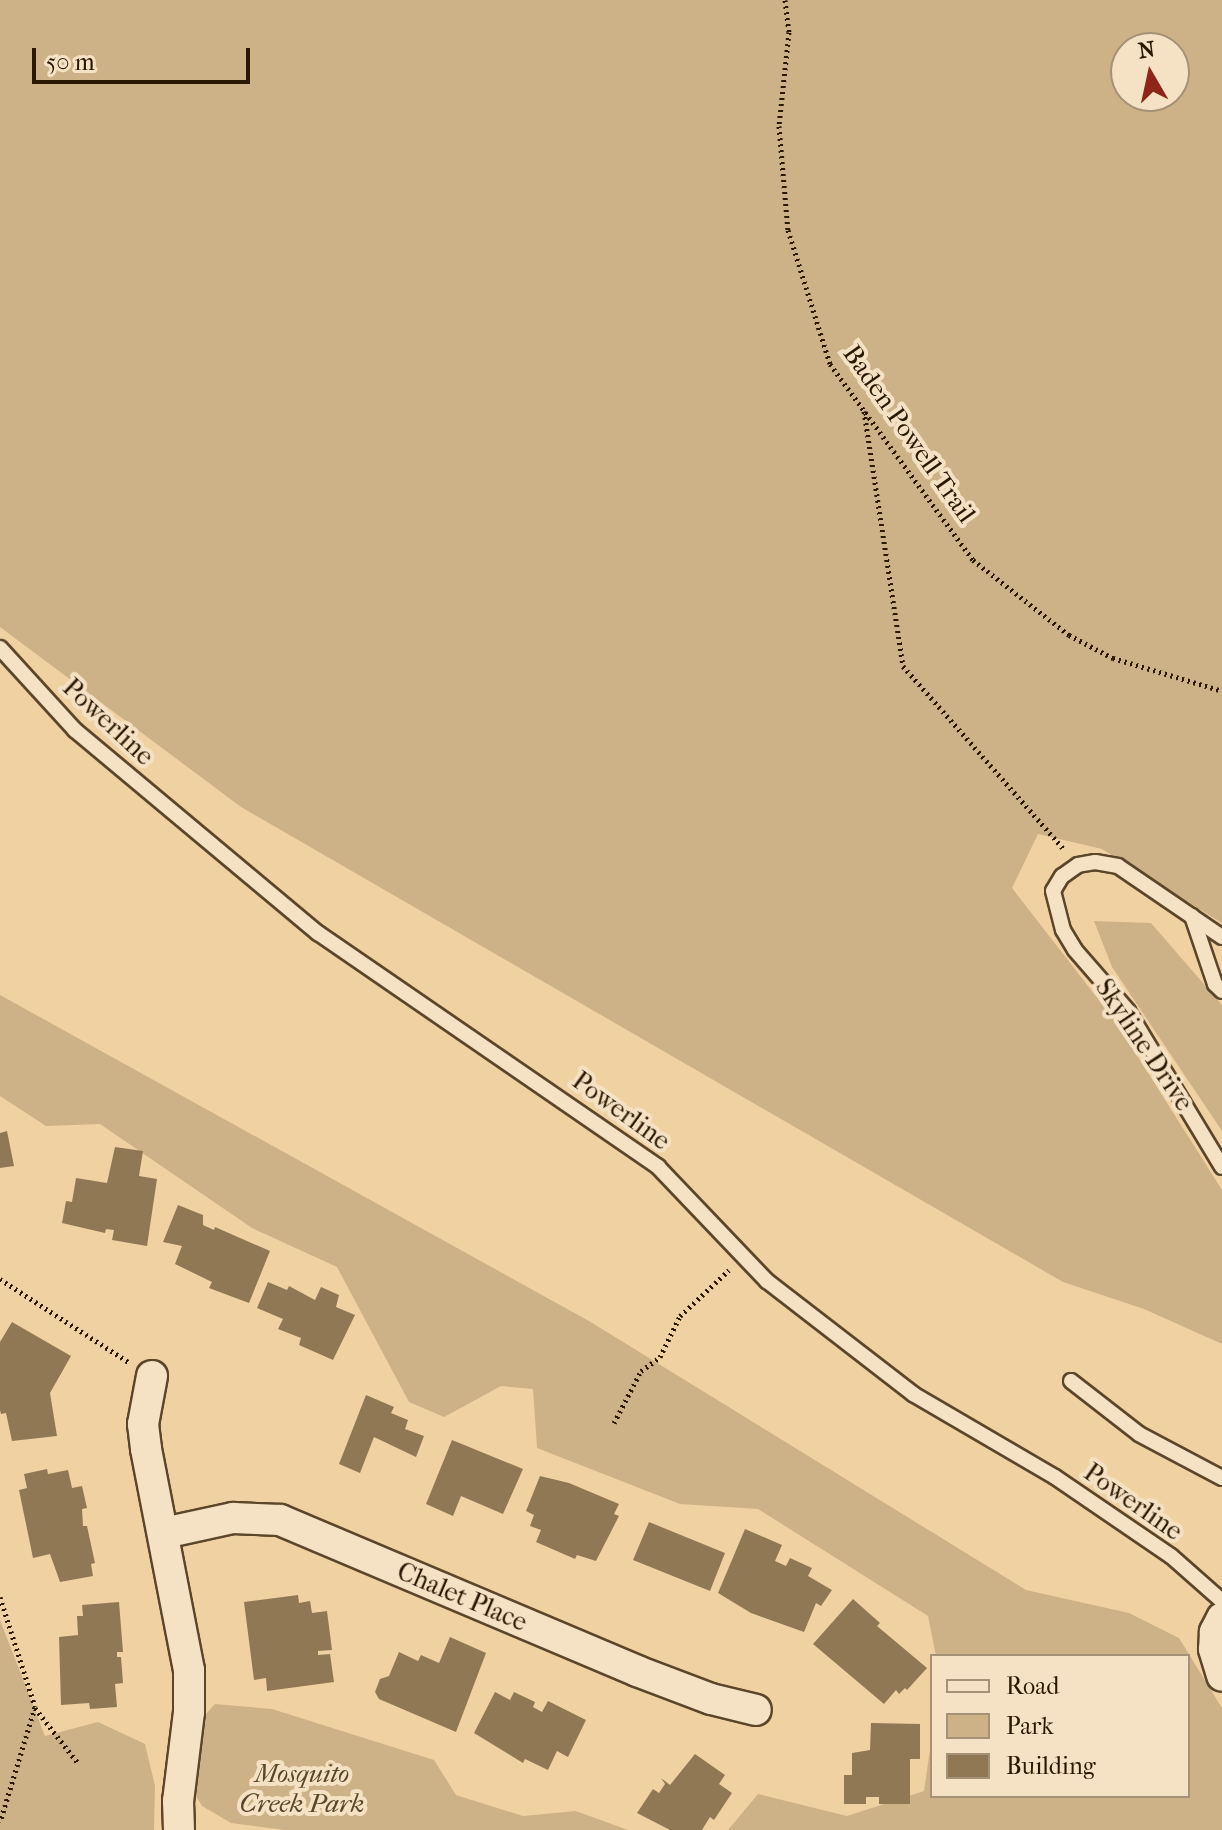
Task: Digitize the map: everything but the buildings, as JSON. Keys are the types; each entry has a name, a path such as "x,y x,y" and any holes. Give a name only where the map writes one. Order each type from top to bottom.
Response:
{"street":[{"path":"152,1376 143,1424 189,1670 189,1712 178,1801 179,1830"},
{"name":"Chalet Place","path":"164,1533 233,1518 280,1520 637,1671 711,1699 756,1710"},
{"path":"1222,1618 1215,1632 1214,1649 1222,1676"}],"lane":[{"name":"Powerline","path":"0,648 75,730 318,933 658,1167 767,1281 913,1394 1055,1477 1171,1556 1222,1601"},
{"path":"1078,865 1095,862 1118,866 1222,937"},
{"name":"Skyline Drive","path":"1078,865 1062,876 1053,891 1063,930 1075,950 1128,1011 1222,1167"},
{"path":"1192,916 1215,984 1222,991"},
{"path":"1071,1381 1139,1434 1222,1478"}],"path":[{"name":"Baden Powell Trail","path":"785,0 789,32 779,126 788,230 830,364 973,560 1069,635 1113,658 1222,691"},
{"path":"863,407 903,666 1078,865"},
{"path":"614,1423 641,1371 660,1357 680,1316 722,1274 748,1260"},
{"path":"0,1279 152,1376"},
{"path":"0,1597 35,1707 78,1763"},
{"path":"0,1822 35,1707"}],"green space":[{"path":"0,0 1222,0 1222,923 1102,849 1038,834 1012,888 1116,1022 1222,1190 1222,1344 1144,1309 1063,1282 241,807 0,627"},
{"path":"1094,921 1151,923 1222,1005 1222,1131 1112,967"},
{"path":"0,995 589,1321 1026,1590 1129,1613 1179,1638 1189,1654 936,1654 928,1616 758,1509 680,1504 537,1448 533,1389 501,1386 444,1417 409,1402 337,1267 252,1228 100,1124 46,1126 0,1096"},
{"path":"0,1620 45,1736 98,1722 145,1744 155,1786 154,1830 0,1830"},
{"path":"1190,1656 1222,1708 1222,1830 728,1830 758,1794 847,1816 924,1791 930,1750 930,1798 1190,1798"},
{"name":"Mosquito Creek Park","path":"215,1704 272,1709 434,1760 456,1795 523,1816 576,1811 628,1830 284,1830 231,1823 202,1806 170,1753"}]}
